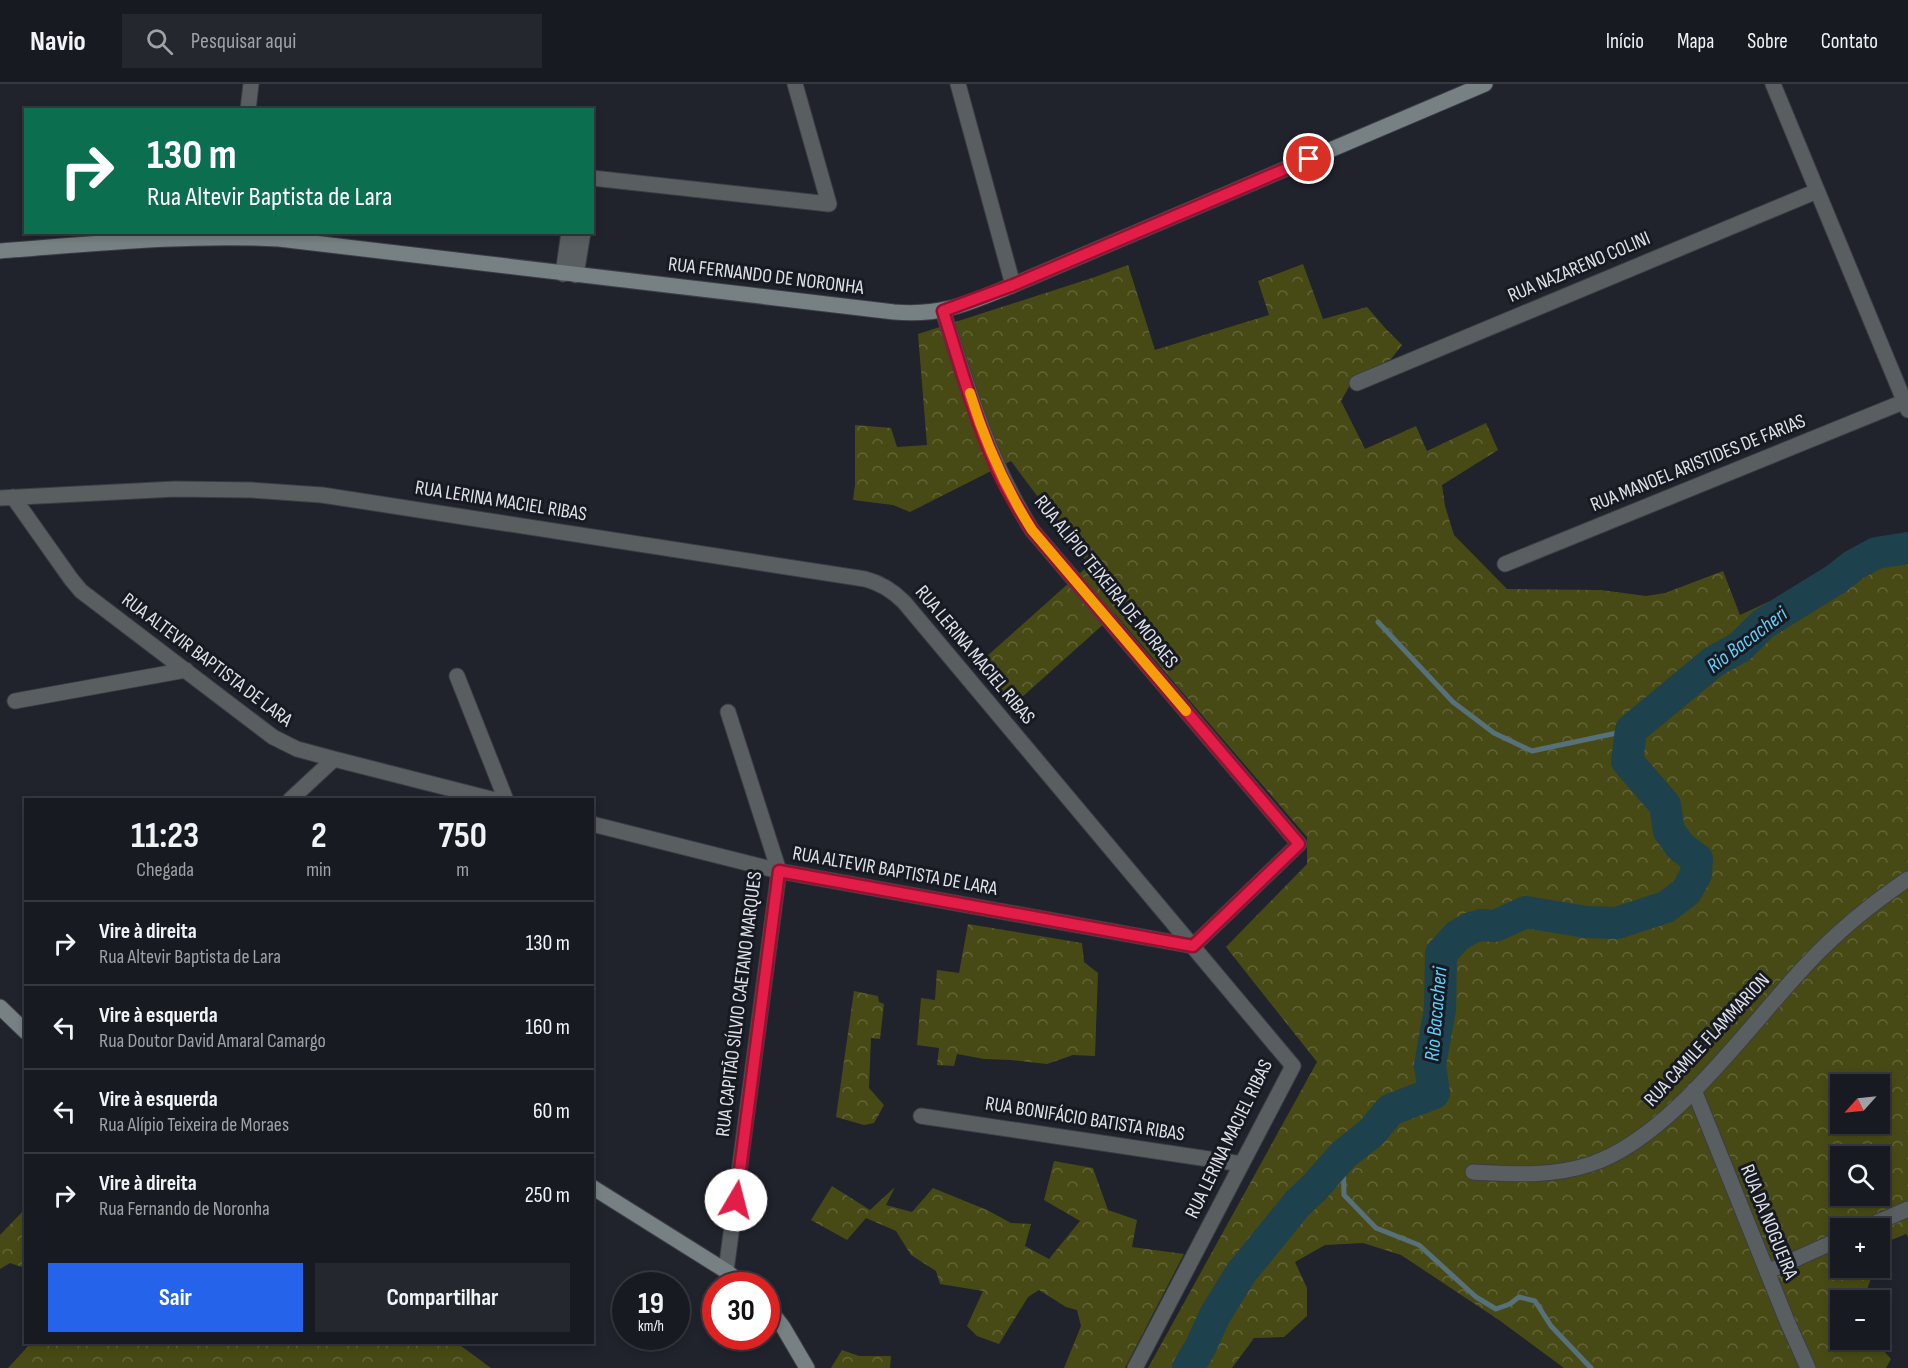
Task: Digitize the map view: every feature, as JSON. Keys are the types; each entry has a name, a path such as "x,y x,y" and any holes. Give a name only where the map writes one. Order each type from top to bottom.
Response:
{"main road":[{"name":"RUA FERNANDO DE NORONHA","path":"0,251 156,239 239,237 320,244 894,312 943,311 1013,285 1485,84"},
{"path":"0,1007 24,1030"},
{"path":"594,1188 726,1271"},
{"path":"780,1323 807,1368"}],"street":[{"path":"248,108 251,84"},
{"path":"594,178 829,204 795,84"},
{"path":"958,84 1013,285"},
{"path":"1773,84 1907,404"},
{"name":"RUA NAZARENO COLINI","path":"1357,382 1817,190"},
{"path":"569,234 570,275"},
{"path":"570,275 582,234"},
{"name":"RUA ALÍPIO TEIXEIRA DE MORAES","path":"943,311 994,462 1012,498 1032,530 1299,844 1193,946"},
{"name":"RUA MANOEL ARISTIDES DE FARIAS","path":"1505,564 1907,404"},
{"name":"RUA LERINA MACIEL RIBAS","path":"6,497 175,489 251,490 322,495 879,582 904,602 1293,1066 1135,1368"},
{"name":"RUA ALTEVIR BAPTISTA DE LARA","path":"6,497 81,591 285,744 334,759 487,798"},
{"path":"15,701 186,670"},
{"path":"457,676 506,798"},
{"name":"RUA CAPITÃO SÍLVIO CAETANO MARQUES","path":"726,1271 779,871 728,712"},
{"path":"292,798 334,759"},
{"name":"RUA ALTEVIR BAPTISTA DE LARA","path":"594,825 779,871 1193,946"},
{"name":"RUA CAMILE FLAMMARION","path":"1473,1172 1545,1174 1592,1164 1610,1156 1649,1131 1694,1090 1807,963 1846,926 1908,879"},
{"name":"RUA DA NOGUEIRA","path":"1694,1090 1808,1368"},
{"name":"RUA BONIFÁCIO BATISTA RIBAS","path":"921,1116 1242,1164"},
{"path":"1887,1218 1908,1209"},
{"path":"1767,1272 1830,1244"}],"green space":[{"path":"1303,264 1323,319 1367,307 1402,345 1391,359 1354,378 1341,401 1365,449 1416,426 1427,451 1486,423 1498,450 1442,485 1445,506 1454,535 1507,589 1601,590 1646,596 1665,593 1723,571 1740,615 1878,551 1908,544 1908,1237 1906,1234 1890,1241 1890,1218 1830,1218 1830,1278 1871,1278 1867,1290 1830,1290 1830,1350 1883,1350 1891,1359 1886,1368 1564,1368 1499,1320 1401,1255 1363,1243 1325,1245 1295,1262 1307,1288 1307,1316 1284,1337 1254,1338 1232,1368 1148,1368 1317,1062 1226,947 1307,864 1307,837 1115,614 1012,706 977,665 1089,565 1011,461 910,512 893,505 853,500 855,425 891,428 897,447 927,445 918,334 1128,265 1155,350 1269,315 1258,281"},
{"path":"968,924 1082,943 1084,962 1098,973 1095,1056 1073,1055 1047,1064 984,1059 957,1054 954,1066 937,1065 939,1048 917,1045 921,998 935,1000 937,970 959,973"},
{"path":"854,991 878,996 879,1002 884,1004 880,1039 871,1038 869,1088 884,1105 874,1123 864,1125 836,1117"},
{"path":"1054,1161 1093,1168 1108,1210 1137,1220 1132,1247 1184,1254 1125,1368 1064,1368 1081,1326 1077,1310 1066,1307 1039,1290 1028,1297 999,1344 977,1336 967,1326 983,1291 940,1284 936,1271 911,1255 896,1231 866,1218 847,1240 811,1220 832,1186 870,1210 895,1187 886,1205 912,1212 933,1188 987,1210 1011,1223 1031,1224 1025,1246 1049,1259 1080,1221 1044,1200"},
{"path":"24,1210 24,1268 10,1263 0,1269 0,1235"},
{"path":"30,1344 458,1344 491,1368 8,1368"},
{"path":"842,1350 859,1356 891,1356 890,1368 831,1368"}],"waterway":[{"name":"Rio Bacacheri","path":"1188,1368 1215,1315 1241,1273 1297,1204 1343,1155 1372,1132 1390,1110 1434,1093 1430,1065 1440,1009 1441,954 1457,936 1481,925 1495,926 1526,912 1586,922 1617,923 1666,907 1686,892 1696,874 1697,859 1681,847 1669,831 1665,805 1627,761 1631,730 1713,662 1740,647 1763,624 1876,553 1908,548"},
{"path":"1378,622 1453,702 1494,733 1532,751 1631,730"},
{"path":"1343,1155 1344,1195 1376,1228 1419,1245 1476,1297 1496,1309 1510,1304 1519,1297 1535,1301 1551,1326 1591,1368"}],"slow traffic":[{"path":"970,393 994,462 1012,498 1032,530 1186,711"}],"route":[{"path":"736,1200 779,871 1193,946 1299,844 1032,530 1012,498 994,462 943,311 970,303 1309,159"}]}
